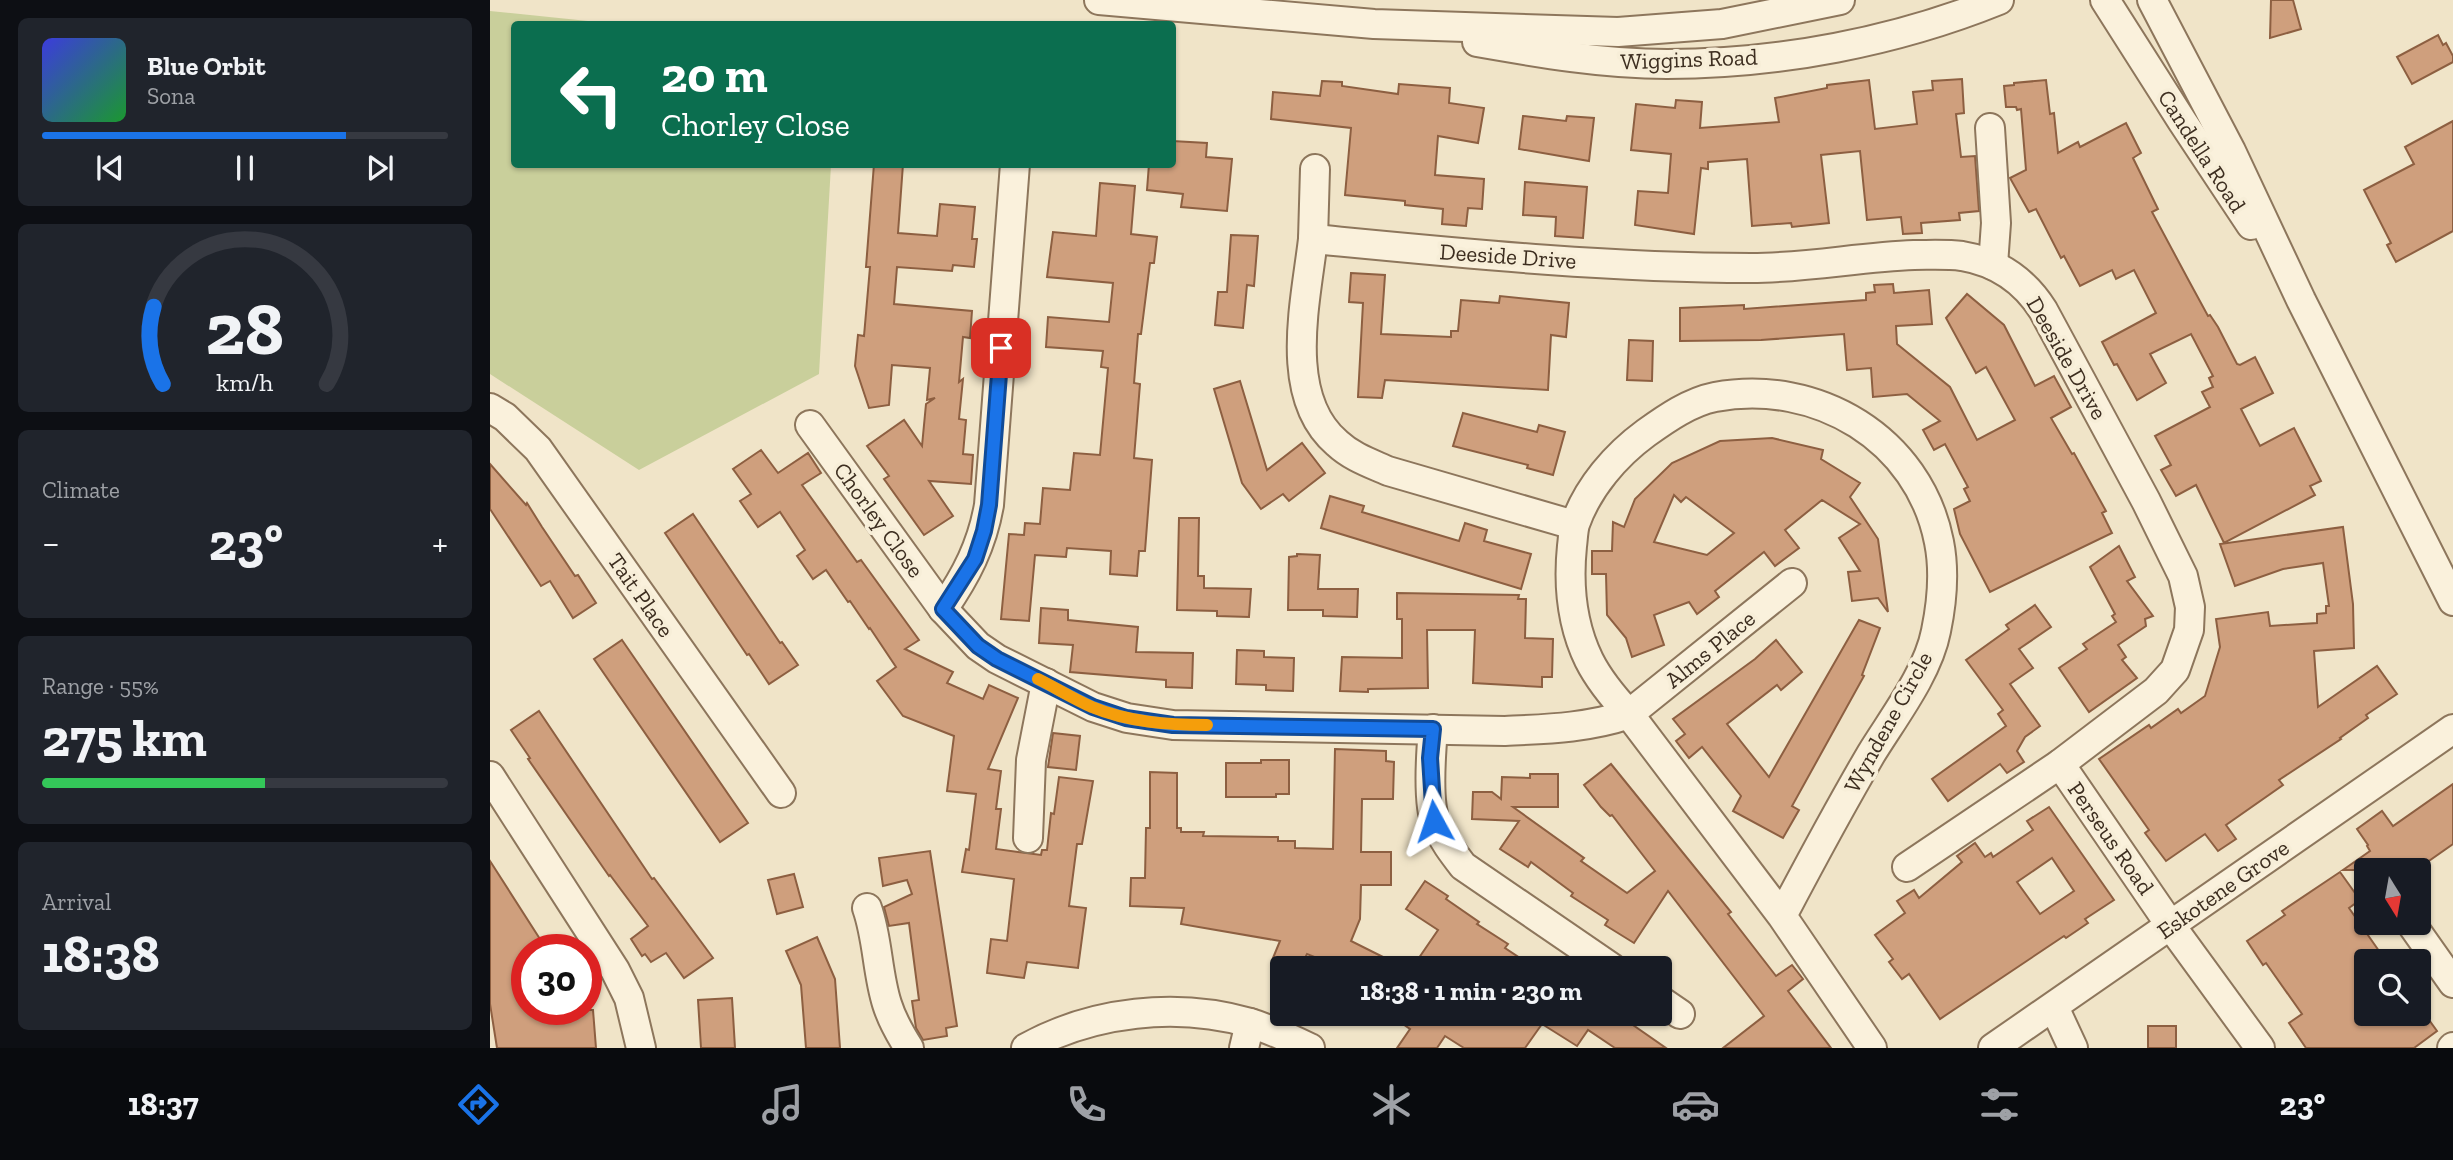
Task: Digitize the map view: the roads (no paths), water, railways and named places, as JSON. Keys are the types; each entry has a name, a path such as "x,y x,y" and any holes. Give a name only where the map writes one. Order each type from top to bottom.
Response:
{"street":[{"name":"Wiggins Road","path":"1099,0 1374,24 1618,32 1722,24 1840,0"},
{"name":"Wiggins Road","path":"1374,24 1562,57 1665,64 1708,63 1808,52 1865,41 1916,29 1999,0"},
{"name":"Candella Road","path":"2105,0 2301,300"},
{"name":"Candella Road","path":"2152,0 2231,151 2301,300 2453,601"},
{"path":"1990,128 1996,223 1993,265"},
{"path":"943,609 975,559 989,505 1015,168"},
{"path":"1315,169 1313,239 1302,352 1305,392 1317,417 1335,442 1360,459 1388,471 1574,525"},
{"name":"Deeside Drive","path":"1313,239 1664,268 1772,268 1891,256 1962,256 1993,265 2023,285 2043,310 2146,501 2183,576 2190,607 2189,630 2175,670 2156,691 2060,764 1907,867"},
{"name":"Wyndene Circle","path":"1783,916 1830,822 1920,673 1936,634 1943,584 1939,542 1928,507 1912,472 1888,445 1859,424 1834,409 1790,397 1716,397 1669,417 1632,444 1597,481 1574,525 1570,571 1575,625 1590,661 1609,692 1629,714 1783,916 1872,1048"},
{"name":"Tait Place","path":"490,408 505,417 538,449 781,793"},
{"name":"Chorley Close","path":"810,425 943,609 978,646 997,659 1093,707 1126,718 1173,725 1505,731 1600,724 1629,714"},
{"name":"Alms Place","path":"1629,714 1792,583"},
{"path":"1028,838 1031,760 1046,683"},
{"path":"1433,729 1430,758 1434,821 1448,847 1463,866 1594,956"},
{"name":"Eskotene Grove","path":"1993,1048 2453,729"},
{"name":"Perseus Road","path":"2060,764 2171,926 2260,1048"},
{"path":"490,776 615,970 629,998 640,1048"},
{"path":"867,908 873,924 886,1002 895,1025 909,1048"},
{"path":"2419,935 2453,983"},
{"path":"2054,1007 2073,1048"},
{"path":"1026,1048 1082,1026 1124,1014 1163,1011 1247,1036 1310,1048"}]}
